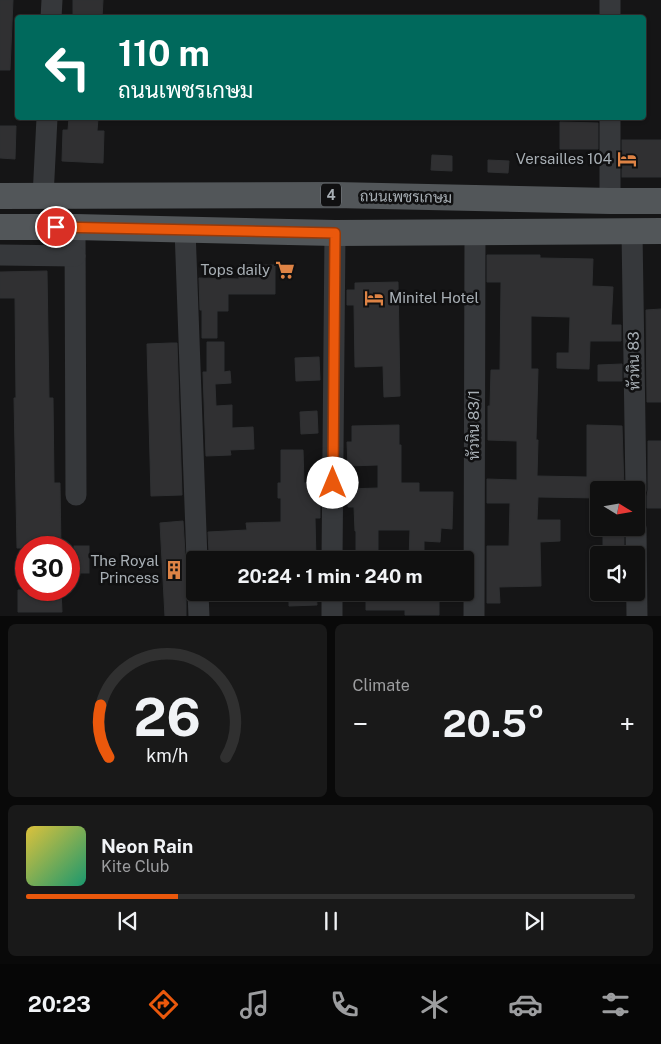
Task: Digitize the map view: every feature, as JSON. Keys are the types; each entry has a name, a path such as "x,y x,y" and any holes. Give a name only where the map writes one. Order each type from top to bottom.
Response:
{"main road":[{"name":"ถนนเพชรเกษม","path":"0,196 335,195 661,201"},
{"path":"335,195 335,233"},
{"path":"372,232 373,196"},
{"path":"0,226 335,233 661,232"}],"street":[{"path":"51,15 52,0"},
{"path":"610,0 610,15"},
{"path":"43,197 46,120"},
{"path":"610,120 610,201"},
{"path":"75,227 76,495"},
{"path":"185,229 197,551"},
{"name":"หัวหิน 83/1","path":"474,232 474,616"},
{"name":"หัวหิน 83","path":"632,232 636,481"},
{"path":"332,551 335,233"},
{"path":"0,256 75,256"},
{"path":"636,536 637,616"},
{"path":"198,601 199,616"},
{"path":"332,601 332,616"}],"building":[{"path":"0,0 13,0 10,70 0,70"},
{"path":"73,0 103,0 102,15 73,15"},
{"path":"69,120 98,120 97,131 104,131 103,163 62,161 63,130 68,130"},
{"path":"560,122 598,123 598,149 560,149"},
{"path":"0,126 16,126 15,159 0,158"},
{"path":"622,140 661,140 661,177 622,177"},
{"path":"432,155 452,156 452,171 431,170"},
{"path":"488,160 509,161 508,173 488,172"},
{"path":"487,255 540,255 540,258 593,259 592,286 613,287 611,325 621,325 621,341 590,341 589,369 557,368 557,353 569,353 570,317 531,316 531,369 538,369 537,476 587,477 587,425 622,426 624,481 590,481 590,498 538,497 537,520 560,520 560,541 540,542 541,586 499,587 500,603 487,603 487,546 509,546 510,503 487,503 487,479 517,480 517,441 488,440 491,370 500,370 501,282 487,282"},
{"path":"239,265 275,265 275,294 228,294 228,311 217,311 217,338 202,338 199,278 239,279"},
{"path":"47,271 49,398 53,398 54,483 60,483 61,536 17,536 14,398 16,398 15,298 0,298 0,272"},
{"path":"398,282 400,396 384,397 383,366 355,367 354,305 347,305 347,290 355,290 355,283"},
{"path":"661,309 661,402 647,402 646,310"},
{"path":"207,342 224,342 224,372 230,371 231,383 215,384 216,406 232,405 232,428 253,427 254,449 230,450 231,455 206,456 203,372 207,372"},
{"path":"177,343 182,495 151,496 147,344"},
{"path":"319,357 320,380 296,381 295,358"},
{"path":"622,364 622,381 598,381 598,365"},
{"path":"317,411 318,433 301,434 300,412"},
{"path":"399,425 401,483 419,483 419,492 453,492 452,529 441,528 440,542 424,541 424,551 409,551 410,530 378,530 378,551 356,551 354,507 348,507 348,489 378,488 378,465 348,466 347,442 352,442 352,426"},
{"path":"648,441 661,441 661,508 647,508"},
{"path":"281,450 303,450 304,483 320,483 320,518 315,518 316,551 209,551 208,532 247,530 246,523 281,522 281,498 278,498 278,483 281,483"},
{"name":"The Royal Princess","path":"183,521 186,616 165,616 160,523"},
{"path":"603,536 624,536 624,546 603,546"},
{"path":"80,546 89,546 89,573 80,573"},
{"path":"18,601 62,601 62,612 18,612"},
{"path":"289,601 317,601 317,605 289,606"},
{"path":"366,601 439,601 439,615 405,615 405,610 366,610"}],"place":[{"name":"Versailles 104","path":"627,159"},
{"name":"Tops daily","path":"285,270"},
{"name":"Minitel Hotel","path":"374,298"},
{"name":"The Royal Princess","path":"174,570"}],"route":[{"path":"56,227 335,233 333,483"}]}
